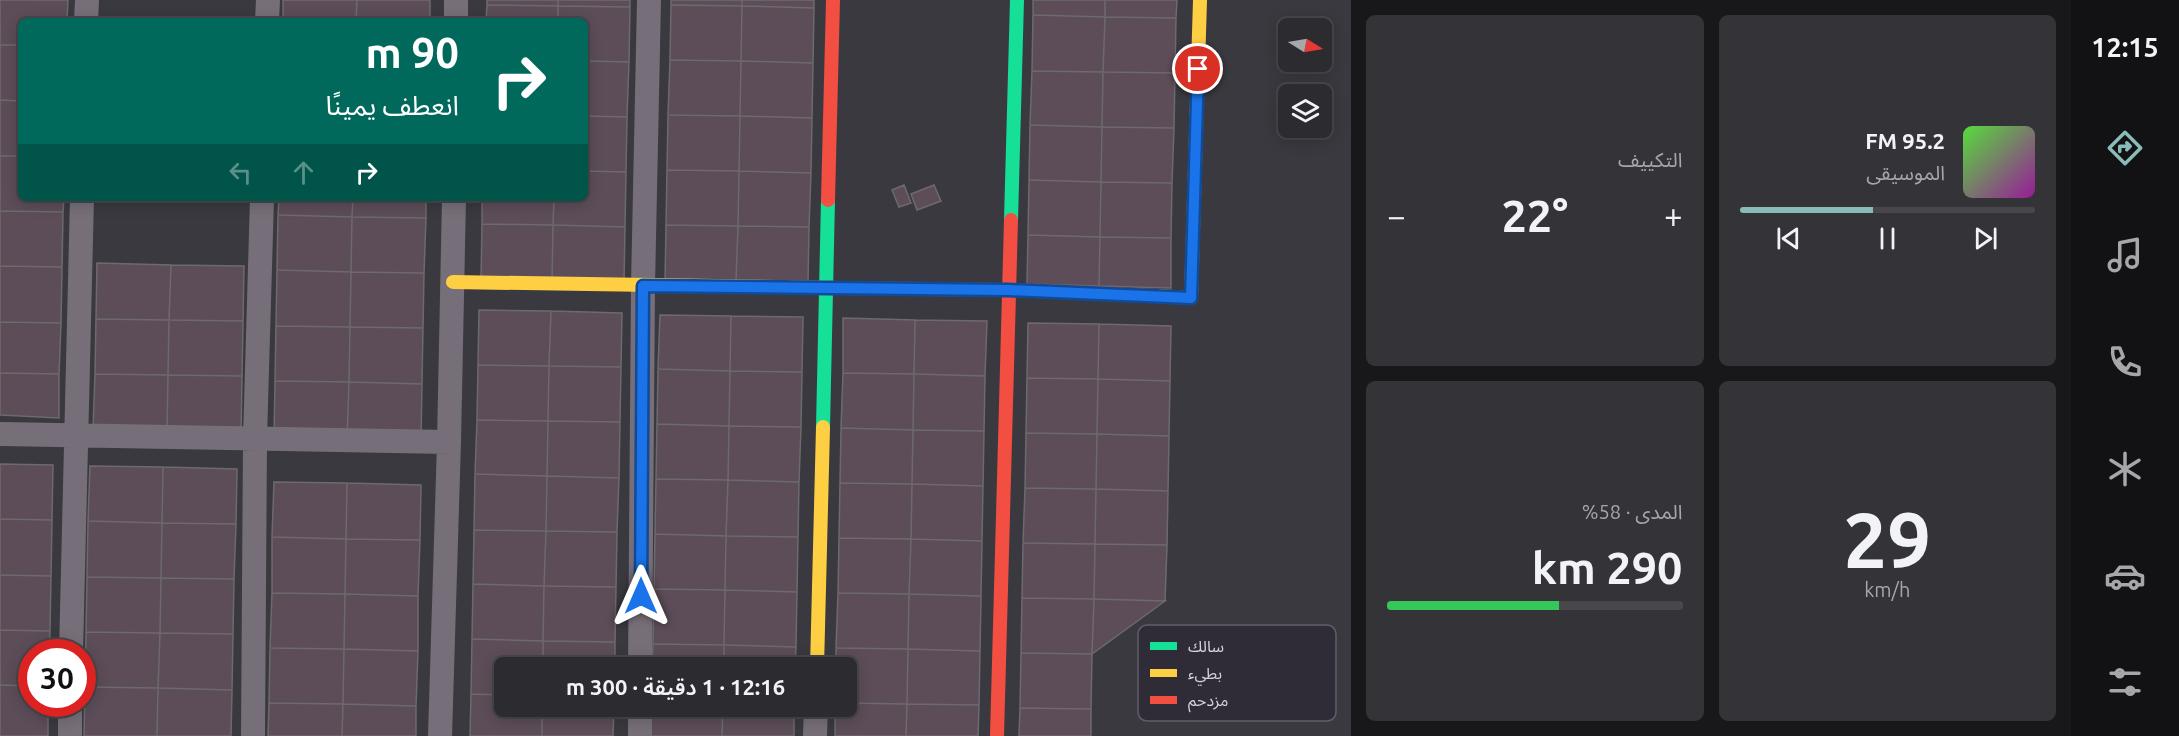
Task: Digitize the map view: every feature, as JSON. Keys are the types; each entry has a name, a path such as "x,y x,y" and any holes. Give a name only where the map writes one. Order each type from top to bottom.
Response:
{"street":[{"path":"86,18 87,0"},
{"path":"267,18 268,0"},
{"path":"456,0 456,18"},
{"path":"640,657 643,286 649,0"},
{"path":"817,657 833,0"},
{"path":"997,736 1017,0"},
{"path":"453,282 1008,290 1191,298 1200,0"},
{"path":"71,639 82,201"},
{"path":"253,736 255,439 262,201"},
{"path":"440,736 454,201"},
{"path":"0,434 449,442"},
{"path":"69,736 70,717"},
{"path":"640,717 640,736"},
{"path":"815,736 816,717"}],"building":[{"path":"0,0 68,0 67,18 18,18 18,45 0,45"},
{"path":"283,0 357,0 356,18 283,18"},
{"path":"357,0 430,0 430,18 356,18"},
{"path":"487,0 558,0 558,6 487,5"},
{"path":"558,0 630,0 630,7 558,6"},
{"path":"671,0 742,0 742,6 671,5"},
{"path":"742,0 814,0 814,8 742,6"},
{"path":"1033,0 1105,0 1105,17 1033,15"},
{"path":"1105,0 1177,0 1176,18 1105,17"},
{"path":"487,5 558,6 558,18 486,18"},
{"path":"671,5 742,6 741,61 670,60"},
{"path":"558,6 630,7 629,62 588,61 588,18 558,18"},
{"path":"742,6 814,8 813,63 741,61"},
{"path":"1033,15 1105,17 1103,72 1032,71"},
{"path":"1105,17 1176,18 1175,73 1103,72"},
{"path":"0,45 18,45 18,101 0,100"},
{"path":"670,60 741,61 740,116 668,115"},
{"path":"588,61 629,62 627,117 588,116"},
{"path":"741,61 813,63 812,118 740,116"},
{"path":"1032,71 1103,72 1102,127 1030,125"},
{"path":"1103,72 1175,73 1174,128 1102,127"},
{"path":"0,100 18,101 18,156 0,156"},
{"path":"668,115 740,116 739,171 667,170"},
{"path":"588,116 627,117 626,172 588,171"},
{"path":"740,116 812,118 811,173 739,171"},
{"path":"1030,125 1102,127 1101,182 1029,180"},
{"path":"1102,127 1174,128 1172,183 1101,182"},
{"path":"0,156 18,156 18,201 64,201 63,212 0,211"},
{"path":"667,170 739,171 738,226 666,225"},
{"path":"588,171 626,172 625,227 553,225 554,201 588,201"},
{"path":"739,171 811,173 809,227 738,226"},
{"path":"1029,180 1101,182 1100,237 1028,235"},
{"path":"1101,182 1172,183 1171,238 1100,237"},
{"path":"904,185 911,203 899,207 892,190"},
{"path":"934,185 941,201 917,210 911,194"},
{"path":"279,201 353,201 352,217 278,215"},
{"path":"353,201 426,201 426,218 352,217"},
{"path":"482,201 554,201 553,225 482,224"},
{"path":"0,211 63,212 62,267 0,266"},
{"path":"278,215 352,217 351,272 277,270"},
{"path":"352,217 426,218 424,273 351,272"},
{"path":"482,224 553,225 552,281 481,279"},
{"path":"553,225 625,227 624,282 552,281"},
{"path":"666,225 738,226 736,281 665,280"},
{"path":"738,226 809,227 808,283 736,281"},
{"path":"1028,235 1100,237 1099,286 1027,284"},
{"path":"1100,237 1171,238 1171,288 1099,286"},
{"path":"97,263 171,265 169,320 96,319"},
{"path":"171,265 244,266 243,321 169,320"},
{"path":"0,266 62,267 61,323 0,322"},
{"path":"277,270 351,272 350,327 276,326"},
{"path":"351,272 424,273 423,328 350,327"},
{"path":"479,310 551,311 549,366 478,365"},
{"path":"551,311 622,313 621,367 549,366"},
{"path":"660,315 731,316 730,371 658,369"},
{"path":"731,316 803,317 802,372 730,371"},
{"path":"843,318 915,320 914,374 843,373"},
{"path":"96,319 169,320 168,375 95,374"},
{"path":"169,320 243,321 242,376 168,375"},
{"path":"915,320 987,321 985,376 914,374"},
{"path":"0,322 61,323 59,374 0,373"},
{"path":"1028,323 1099,324 1098,379 1027,378"},
{"path":"1099,324 1171,326 1170,381 1098,379"},
{"path":"276,326 350,327 349,382 275,381"},
{"path":"350,327 423,328 422,384 349,382"},
{"path":"478,365 549,366 548,421 477,420"},
{"path":"549,366 621,367 620,422 548,421"},
{"path":"658,369 730,371 729,426 657,424"},
{"path":"730,371 802,372 801,427 729,426"},
{"path":"0,373 59,374 59,418 0,415"},
{"path":"843,373 914,374 913,430 841,428"},
{"path":"95,374 168,375 167,430 93,429"},
{"path":"914,374 985,376 984,431 913,430"},
{"path":"168,375 242,376 241,432 167,430"},
{"path":"1027,378 1098,379 1097,434 1026,433"},
{"path":"1098,379 1170,381 1169,436 1097,434"},
{"path":"275,381 349,382 347,438 274,436"},
{"path":"349,382 422,384 421,439 347,438"},
{"path":"477,420 548,421 547,476 475,474"},
{"path":"548,421 620,422 619,478 547,476"},
{"path":"657,424 729,426 728,480 656,479"},
{"path":"729,426 801,427 799,482 728,480"},
{"path":"841,428 913,430 912,484 840,483"},
{"path":"913,430 984,431 983,486 912,484"},
{"path":"1026,433 1097,434 1096,489 1025,488"},
{"path":"1097,434 1169,436 1168,491 1096,489"},
{"path":"0,464 53,465 52,520 0,519"},
{"path":"90,466 163,467 162,523 88,521"},
{"path":"163,467 237,469 236,524 162,523"},
{"path":"475,474 547,476 546,531 474,530"},
{"path":"547,476 619,478 617,532 546,531"},
{"path":"656,479 728,480 726,536 655,534"},
{"path":"728,480 799,482 798,537 726,536"},
{"path":"274,482 347,483 346,539 272,537"},
{"path":"347,483 421,485 420,540 346,539"},
{"path":"840,483 912,484 911,539 839,538"},
{"path":"912,484 983,486 982,541 911,539"},
{"path":"1025,488 1096,489 1095,544 1023,543"},
{"path":"1096,489 1168,491 1167,545 1095,544"},
{"path":"0,519 52,520 51,576 0,575"},
{"path":"88,521 162,523 161,578 87,577"},
{"path":"162,523 236,524 234,579 161,578"},
{"path":"474,530 546,531 544,586 473,584"},
{"path":"546,531 617,532 616,587 544,586"},
{"path":"655,534 726,536 725,590 654,589"},
{"path":"726,536 798,537 797,592 725,590"},
{"path":"272,537 346,539 345,594 272,593"},
{"path":"839,538 911,539 909,594 838,593"},
{"path":"346,539 420,540 418,596 345,594"},
{"path":"911,539 982,541 981,596 909,594"},
{"path":"1023,543 1095,544 1094,599 1022,598"},
{"path":"1095,544 1167,545 1165,601 1094,599"},
{"path":"0,575 51,576 50,631 0,630"},
{"path":"87,577 161,578 160,633 86,632"},
{"path":"161,578 234,579 233,634 160,633"},
{"path":"473,584 544,586 543,641 472,639"},
{"path":"544,586 616,587 615,642 543,641"},
{"path":"654,589 725,590 724,645 653,644"},
{"path":"725,590 797,592 796,647 724,645"},
{"path":"272,593 345,594 344,649 270,648"},
{"path":"838,593 909,594 908,649 836,648"},
{"path":"345,594 418,596 418,651 344,649"},
{"path":"909,594 981,596 980,651 908,649"},
{"path":"1022,598 1094,599 1092,654 1021,653"},
{"path":"1094,599 1165,601 1092,654"},
{"path":"0,630 50,631 50,639 18,639 18,686 0,685"},
{"path":"86,632 160,633 158,688 96,687 96,639 86,639"},
{"path":"160,633 233,634 232,690 158,688"},
{"path":"472,639 543,641 543,657 494,657 494,695 471,694"},
{"path":"543,641 615,642 615,657 543,657"},
{"path":"653,644 724,645 724,657 652,657"},
{"path":"724,645 796,647 796,657 724,657"},
{"path":"270,648 344,649 343,704 269,703"},
{"path":"836,648 908,649 907,704 857,703 857,657 836,657"},
{"path":"344,649 418,651 416,706 343,704"},
{"path":"908,649 980,651 979,705 907,704"},
{"path":"1021,653 1092,654 1091,709 1020,708"},
{"path":"0,685 18,686 18,717 48,717 48,736 0,736"},
{"path":"96,687 158,688 157,736 84,736 84,717 96,717"},
{"path":"158,688 232,690 231,736 157,736"},
{"path":"471,694 494,695 494,717 542,717 542,736 470,736"},
{"path":"269,703 343,704 342,736 268,736"},
{"path":"857,703 907,704 906,736 835,736 835,717 857,717"},
{"path":"343,704 416,706 416,736 342,736"},
{"path":"907,704 979,705 978,736 906,736"},
{"path":"1020,708 1091,709 1091,736 1019,736"},
{"path":"542,717 614,717 613,736 542,736"},
{"path":"651,717 723,717 722,736 651,736"},
{"path":"723,717 794,717 794,736 722,736"}],"traffic: fast":[{"path":"1011,220 1017,0"},
{"path":"823,427 828,200"}],"traffic: slow":[{"path":"1156,296 1191,298 1200,0"},
{"path":"453,282 839,288"},
{"path":"817,657 823,427"}],"traffic: jam":[{"path":"828,200 833,0"},
{"path":"997,736 1011,220"},
{"path":"839,288 1008,290 1156,296"}],"route":[{"path":"641,596 643,286 1008,290 1191,298 1198,69"}]}
